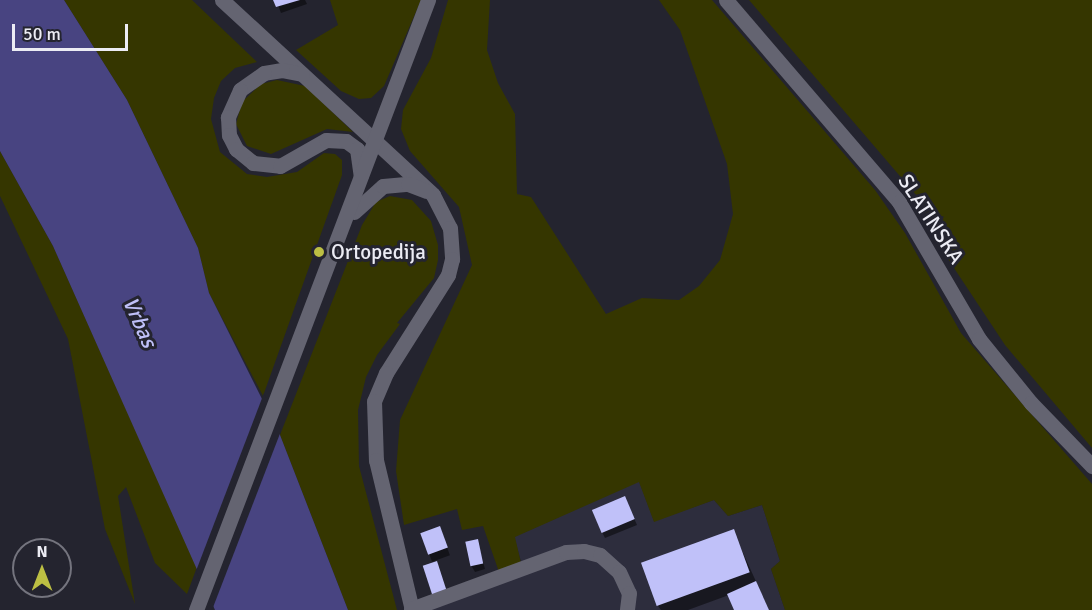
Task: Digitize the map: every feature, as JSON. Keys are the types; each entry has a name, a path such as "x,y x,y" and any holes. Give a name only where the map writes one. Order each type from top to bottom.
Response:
{"street":[{"path":"222,0 377,139 433,195 450,228 452,260 440,290 386,373 375,401 373,427 376,460 412,610 566,552 584,551 600,555 619,572 628,592 627,610"},
{"path":"196,610 357,194 428,0"},
{"name":"SLATINSKA","path":"726,0 898,202 979,339 1031,403 1092,466"},
{"path":"302,74 273,71 244,85 234,97 228,117 232,143 244,158 265,166 280,166 326,140 346,141 357,148 360,158 357,194"},
{"path":"341,236 359,206 383,186 408,184 433,195"}],"shaded area":[{"path":"64,0 192,0 257,62 235,68 221,81 214,98 211,119 220,152 247,174 267,177 297,172 324,153 335,154 342,160 342,175 263,396 209,293 198,248 127,100"},
{"path":"330,0 421,0 384,86 371,98 359,99 341,91 296,50 338,25"},
{"path":"448,0 490,0 487,50 498,83 515,114 517,194 531,197 606,314 642,298 679,300 699,286 720,260 733,214 727,164 680,30 659,0 712,0 875,190 905,233 961,333 1092,484 1092,610 785,610 771,569 780,561 762,505 728,516 714,500 654,522 639,482 515,537 521,563 499,572 483,526 462,530 457,509 404,525 396,471 400,420 472,265 459,207 410,151 401,129 403,110 431,58"},
{"path":"749,0 1092,0 1092,448 1005,345 948,259 917,196"},
{"path":"277,80 305,86 353,132 327,129 271,154 247,146 236,124 242,102 261,84"},
{"path":"0,151 53,246 197,567 187,594 155,563 126,487 118,496 135,604 105,529 68,339 0,196"},
{"path":"390,196 412,200 431,221 438,245 438,260 434,278 397,323 400,324 377,355 366,377 358,410 359,466 397,610 348,610 280,435 362,225 376,202"},
{"path":"639,481 654,521 714,500 728,516 762,505 780,561 771,569 785,610 412,610 523,568 514,537"}],"water":[{"name":"Vrbas","path":"0,0 64,0 127,100 198,248 209,293 280,435 348,610 215,610 53,246 0,151"}],"pier":[{"path":"264,393 281,431 212,610 196,571"}],"building":[{"path":"273,0 300,0 276,7"},
{"path":"625,496 635,519 602,533 592,510"},
{"path":"440,526 448,548 428,555 420,533"},
{"path":"734,529 750,572 657,606 641,563"},
{"path":"478,539 483,563 470,566 465,542"},
{"path":"437,561 447,592 433,597 423,566"},
{"path":"756,581 769,610 734,610 727,594"}],"place":[{"name":"Ortopedija","path":"319,252"}]}
